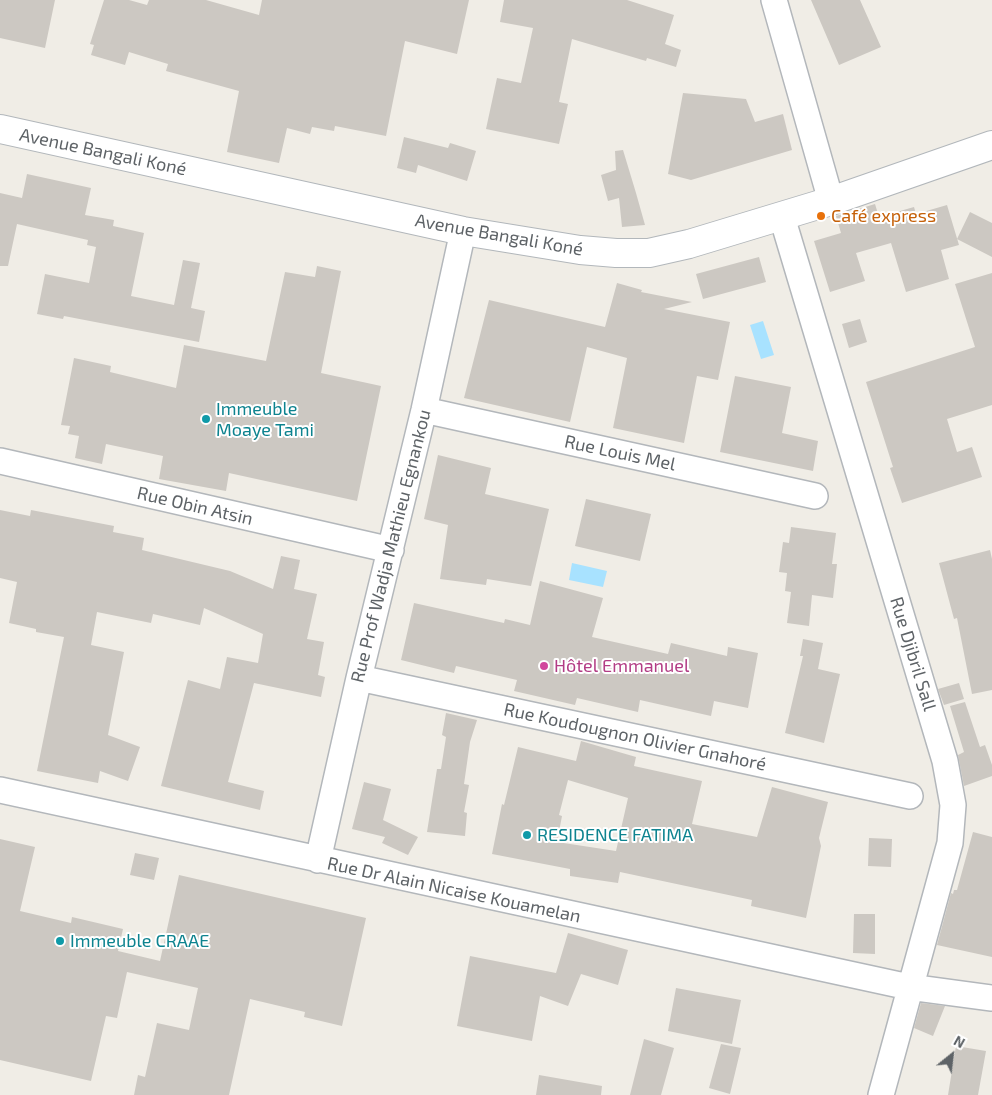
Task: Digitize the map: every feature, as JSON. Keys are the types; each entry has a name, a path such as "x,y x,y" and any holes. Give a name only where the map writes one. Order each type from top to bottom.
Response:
{"street":[{"path":"774,0 831,202"},
{"name":"Avenue Bangali Koné","path":"0,129 463,231 580,250 649,252 689,244 831,202 992,145"},
{"name":"Rue Djibril Sall","path":"782,217 945,761 953,805 950,844 881,1095"},
{"name":"Rue Prof Wadja Mathieu Egnankou","path":"318,860 359,678 424,410 463,231"},
{"name":"Rue Louis Mel","path":"424,410 815,496"},
{"name":"Rue Obin Atsin","path":"0,462 391,550"},
{"name":"Rue Koudougnon Olivier Gnahoré","path":"359,678 910,796"},
{"name":"Rue Dr Alain Nicaise Kouamelan","path":"0,790 909,988 992,998"}],"water":[{"path":"763,321 774,355 761,359 750,325"},
{"path":"572,563 607,571 603,587 569,580"}],"building":[{"path":"0,0 55,0 45,48 0,38"},
{"path":"104,0 129,0 147,5 149,0 206,0 259,15 262,0 469,0 457,54 405,41 386,136 335,126 334,131 312,127 310,134 287,128 279,163 227,152 239,91 166,71 168,64 129,52 125,65 91,55 94,45 90,44"},
{"path":"504,0 627,0 674,15 665,44 681,50 676,67 647,58 646,61 572,39 559,102 568,104 559,144 486,129 497,78 521,83 533,28 500,22"},
{"path":"811,0 860,0 881,47 839,65"},
{"path":"683,93 746,99 755,122 783,114 792,150 691,180 668,174"},
{"path":"404,137 448,148 450,143 476,151 467,181 418,165 416,173 397,168"},
{"path":"623,150 645,225 622,227 619,198 608,201 601,175 616,170 615,151"},
{"path":"27,174 91,188 85,215 114,220 113,226 144,233 131,296 174,305 183,260 200,263 191,308 205,311 199,342 64,316 63,319 37,314 45,274 89,283 96,247 87,245 88,240 17,224 8,266 0,266 0,193 22,198"},
{"path":"875,204 879,217 914,207 916,214 947,205 959,245 941,250 949,279 906,292 891,243 856,253 865,281 830,292 814,241 841,233 836,216"},
{"path":"970,212 992,223 992,257 957,239"},
{"path":"759,257 766,282 703,299 696,274"},
{"path":"317,266 341,271 321,373 381,386 357,501 229,473 226,491 159,479 163,456 106,444 102,464 75,458 79,436 68,434 70,426 61,425 74,358 111,366 110,372 176,388 184,345 266,361 285,272 315,277"},
{"path":"992,273 992,405 947,419 957,452 972,447 982,477 902,503 890,468 893,467 866,382 975,347 955,284"},
{"path":"617,283 642,290 641,292 692,302 664,309 730,322 718,380 697,376 684,443 613,428 627,358 587,347 570,422 464,398 489,300 605,327"},
{"path":"860,319 867,342 849,348 842,324"},
{"path":"735,376 791,387 782,433 818,441 813,471 720,452"},
{"path":"438,455 491,468 485,494 549,509 531,586 487,579 486,585 440,579 448,525 424,519"},
{"path":"586,499 651,514 640,561 575,546"},
{"path":"0,510 30,516 31,510 114,526 113,532 144,538 142,550 230,571 273,589 281,556 300,560 294,589 317,594 307,639 324,642 318,675 325,677 321,697 254,683 228,782 264,791 260,810 161,786 188,680 220,689 227,657 258,663 263,634 204,608 200,625 153,614 151,623 97,612 91,645 124,652 108,735 140,747 128,781 100,771 98,783 37,771 64,637 36,632 36,629 9,623 17,582 0,578"},
{"path":"791,527 836,533 832,564 837,564 833,598 812,595 809,626 787,623 791,592 785,591 787,573 779,572 783,542 789,543"},
{"path":"990,550 992,559 992,690 972,694 957,618 954,619 939,563"},
{"path":"540,581 603,598 592,637 668,654 671,643 727,656 728,647 758,653 748,708 714,701 711,716 640,700 638,712 577,698 575,705 514,691 517,680 456,666 454,673 401,660 414,603 504,623 505,619 530,625"},
{"path":"803,639 823,643 818,669 840,674 824,743 785,733 803,656 800,656"},
{"path":"959,683 964,699 944,705 938,689"},
{"path":"965,702 980,747 985,745 992,765 992,776 964,786 958,755 964,752 950,706"},
{"path":"446,713 477,720 470,742 464,784 469,785 464,812 467,813 465,836 427,832 437,769 441,769 446,737 442,735"},
{"path":"581,741 636,757 634,766 702,781 692,824 757,837 772,787 828,802 819,838 821,846 806,918 751,906 752,900 620,872 618,883 570,876 570,869 492,854 502,804 504,805 518,747 576,761","holes":["568,780 628,798 616,851 557,842 562,816 559,815"]},
{"path":"364,782 391,789 383,820 418,837 408,855 382,843 385,837 352,829"},
{"path":"973,832 992,837 992,957 937,945 951,893 953,894 954,890 957,890"},
{"path":"869,838 892,839 891,867 868,866"},
{"path":"0,839 35,847 20,911 71,923 72,917 123,929 118,951 160,961 179,875 366,918 342,1026 304,1017 305,1012 250,999 229,1095 134,1095 138,1075 145,1077 157,1023 189,1030 198,988 127,972 117,1018 106,1016 91,1081 0,1060"},
{"path":"135,853 159,858 154,880 130,875"},
{"path":"854,914 875,914 875,954 853,953"},
{"path":"568,933 628,950 618,985 581,974 568,1006 540,996 532,1041 457,1026 470,956 556,973"},
{"path":"676,988 741,1000 732,1044 668,1031"},
{"path":"921,1003 945,1006 933,1036 914,1028"},
{"path":"644,1039 674,1048 661,1095 630,1095"},
{"path":"721,1044 741,1048 730,1094 709,1088"},
{"path":"956,1046 986,1051 978,1095 948,1095"},
{"path":"539,1075 602,1086 601,1095 536,1095"}],"place":[{"name":"Café express","path":"821,216"},
{"name":"Immeuble Moaye Tami","path":"206,419"},
{"name":"Hôtel Emmanuel","path":"544,666"},
{"name":"RESIDENCE FATIMA","path":"527,835"},
{"name":"Immeuble CRAAE","path":"60,941"}]}
